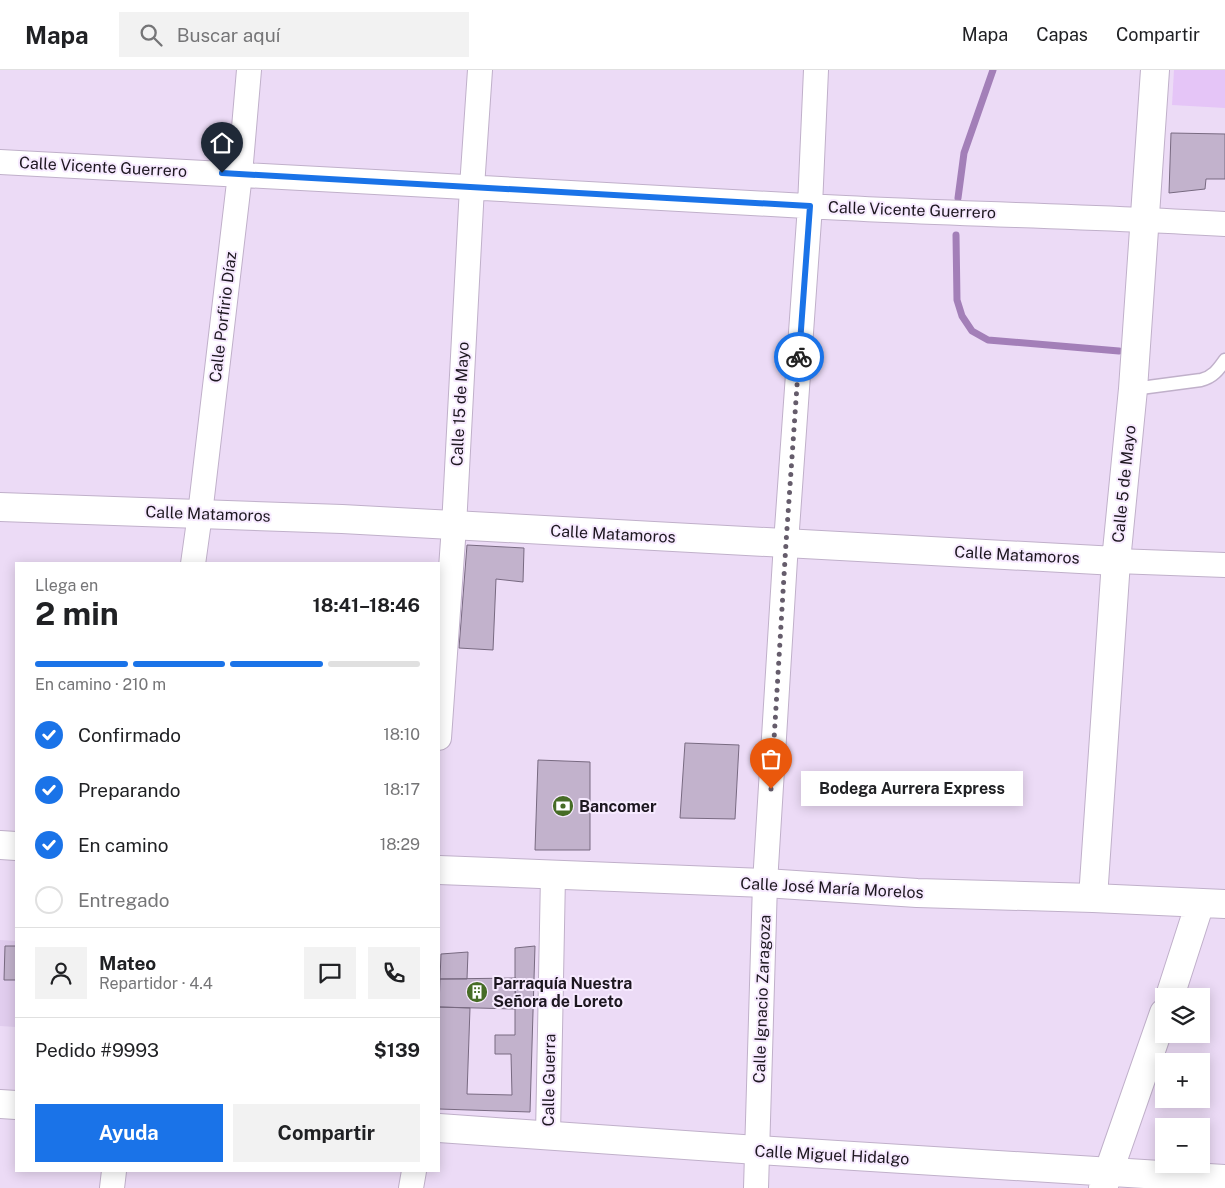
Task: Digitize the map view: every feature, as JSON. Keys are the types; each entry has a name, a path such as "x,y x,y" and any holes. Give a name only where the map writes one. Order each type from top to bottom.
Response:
{"street":[{"name":"Calle Porfirio Díaz","path":"193,562 240,174 249,70"},
{"name":"Calle 15 de Mayo","path":"440,724 454,526 480,70"},
{"name":"Calle Ignacio Zaragoza","path":"756,1188 765,884 786,543 810,206 816,70"},
{"name":"Calle 5 de Mayo","path":"1093,898 1116,561 1133,389 1156,70"},
{"name":"Calle Vicente Guerrero","path":"0,162 810,206 1225,224"},
{"name":"Calle Matamoros","path":"0,507 342,519 1116,561 1225,565"},
{"path":"0,845 15,846"},
{"name":"Calle José María Morelos","path":"440,870 765,884 917,893 1212,903"},
{"name":"Calle Guerra","path":"548,1135 553,875"},
{"path":"1174,988 1212,903"},
{"path":"1106,1180 1155,1039"},
{"path":"0,1104 15,1105"},
{"name":"Calle Miguel Hidalgo","path":"440,1128 757,1150 1106,1180 1225,1179"},
{"path":"112,1188 114,1172"},
{"path":"411,1188 414,1172"}],"lane":[{"path":"1133,389 1208,378 1215,374 1225,360"}],"shaded area":[{"path":"1174,70 1225,70 1225,108 1172,105"},
{"path":"0,940 15,941 15,1027 0,1026"}],"building":[{"path":"1171,133 1225,134 1225,179 1206,179 1205,189 1169,193"},
{"path":"467,545 524,548 523,582 496,579 493,650 459,648"},
{"path":"685,743 739,745 735,819 680,818"},
{"name":"Bancomer","path":"538,760 590,762 590,850 535,850"},
{"path":"5,946 15,946 15,980 4,980"},
{"path":"535,946 530,1112 440,1109 440,1007 470,1008 467,1094 512,1095 511,1054 495,1054 495,1035 515,1035 515,948"},
{"path":"468,952 467,979 440,979 441,954"},
{"name":"Parraquía Nuestra Señora de Loreto","path":"516,978 515,1009 440,1007 440,979"}],"waterway":[{"path":"958,198 964,153 993,70"},
{"path":"956,235 957,300 962,316 972,331 988,340 1119,351"}],"way so far":[{"path":"771,789 799,357"}],"place":[{"name":"Bodega Aurrera Express","path":"771,789"},
{"name":"Bancomer","path":"563,806"},
{"name":"Parraquía Nuestra Señora de Loreto","path":"477,992"}],"route":[{"path":"222,173 810,206 799,357"}]}
